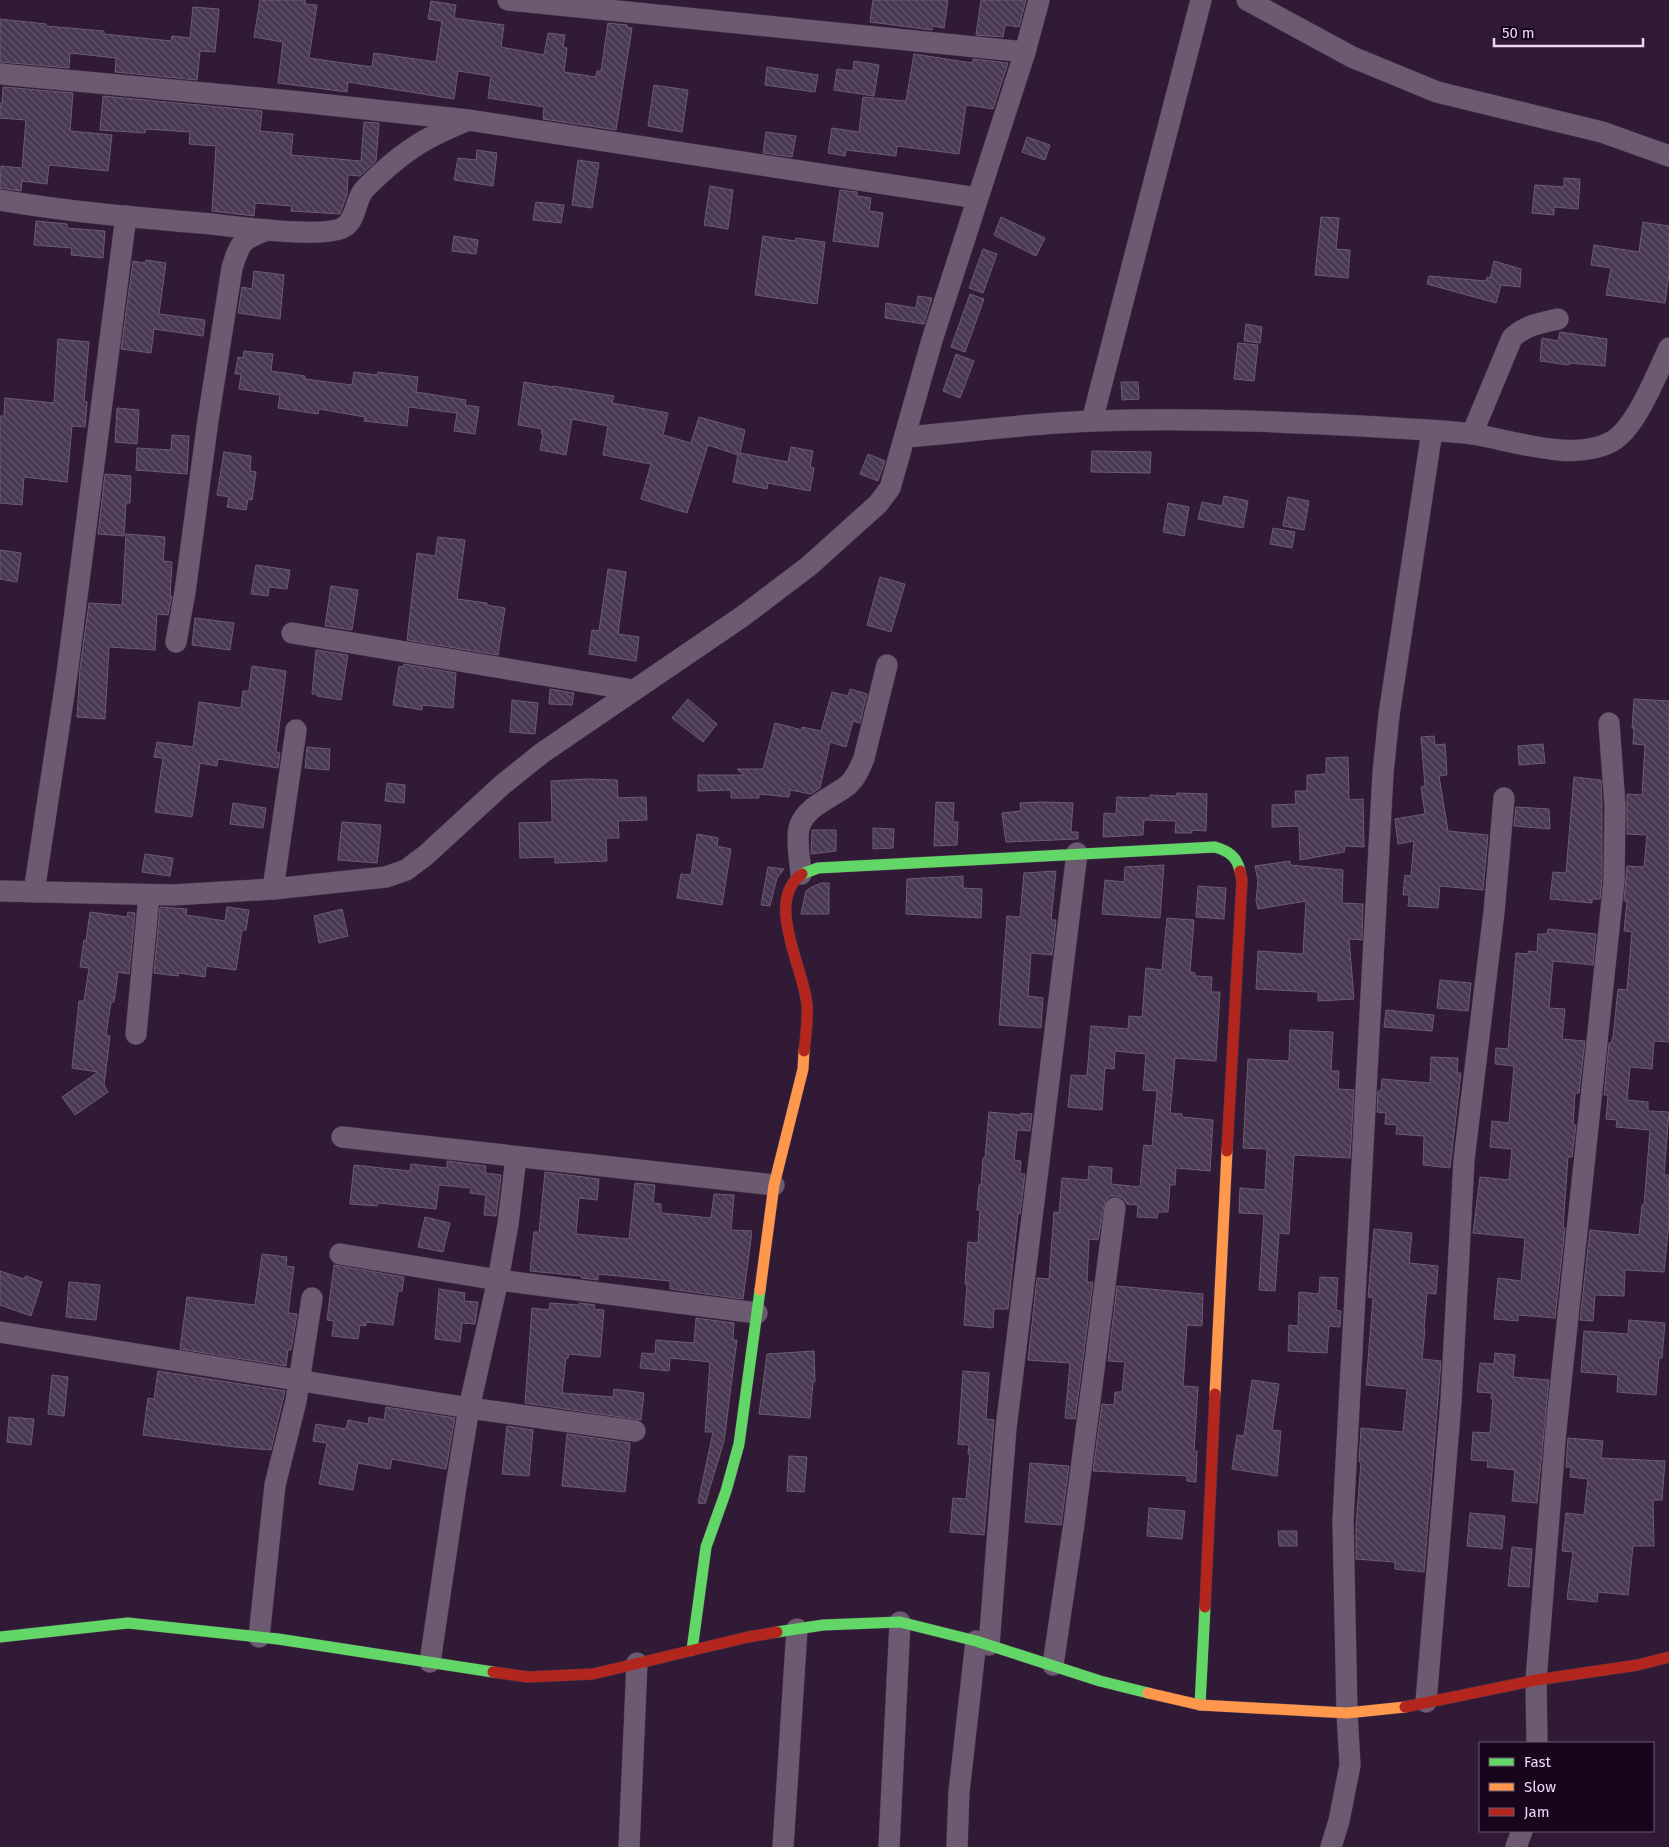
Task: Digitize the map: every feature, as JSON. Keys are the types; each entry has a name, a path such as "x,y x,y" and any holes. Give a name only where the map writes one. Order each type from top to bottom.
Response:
{"street":[{"path":"508,0 1025,52"},
{"path":"0,891 149,895 274,889 386,877 406,870 426,855 502,785 542,753 776,591 808,566 878,504 890,488 932,340 1025,52 1039,0"},
{"path":"1092,421 1201,0"},
{"path":"1247,0 1352,57 1437,92 1602,132 1669,156"},
{"path":"0,74 301,102 468,120 978,198"},
{"path":"0,200 126,216 267,230 327,232 343,228 352,218 358,199 364,190 395,160 434,134 468,120"},
{"path":"34,892 67,674 126,216"},
{"path":"176,642 232,268 238,250 248,237 267,230"},
{"path":"1472,434 1512,338 1528,326 1558,319"},
{"path":"905,437 1092,421 1249,420 1432,430 1472,434 1549,448 1573,450 1593,448 1612,441 1627,428 1642,405 1669,348"},
{"path":"1331,1847 1339,1820 1350,1765 1347,1713 1343,1521 1344,1482 1383,773 1389,715 1432,430"},
{"path":"292,633 633,690"},
{"path":"801,874 799,827 811,810 848,784 858,773 864,758 887,665"},
{"path":"1537,1742 1536,1680 1556,1428 1614,881 1615,806 1609,723"},
{"path":"274,889 296,730"},
{"path":"1426,1702 1451,1401 1464,1160 1494,912 1504,798"},
{"path":"692,1650 706,1547 726,1491 739,1444 774,1185 803,1069 807,1004 785,916 792,882 801,874 818,868 1215,847 1226,849 1233,854 1239,864 1242,880 1219,1293 1200,1704"},
{"path":"957,1847 959,1792 982,1643 1006,1428 1077,853"},
{"path":"136,1034 149,895"},
{"path":"342,1138 774,1185"},
{"path":"430,1662 468,1408 498,1280 508,1224 516,1157"},
{"path":"1053,1665 1075,1514 1115,1208"},
{"path":"340,1254 498,1280 757,1313"},
{"path":"259,1637 275,1485 300,1380 312,1298"},
{"path":"0,1332 468,1408 635,1431"},
{"path":"0,1637 128,1623 259,1637 528,1677 593,1674 748,1637 823,1625 900,1622 982,1643 1100,1681 1200,1704 1347,1713 1406,1707 1536,1680 1638,1665 1669,1657"},
{"path":"889,1847 900,1622"},
{"path":"783,1847 797,1629"},
{"path":"629,1847 637,1663"},
{"path":"1516,1847 1522,1832"}],"building":[{"path":"260,0 305,0 305,4 317,5 309,58 372,67 374,53 436,62 442,21 428,19 431,1 456,5 454,18 504,25 501,47 544,55 548,33 565,35 563,47 567,48 564,72 596,77 597,71 601,71 608,23 627,25 627,27 632,28 616,130 543,119 544,107 488,98 491,76 458,71 454,99 348,82 347,92 278,83 283,42 254,37"},
{"path":"873,0 948,0 944,28 933,26 932,30 870,22"},
{"path":"981,0 1026,0 1019,27 1005,25 1003,37 976,35"},
{"path":"193,7 219,9 215,52 200,51 197,80 115,72 116,58 70,53 69,68 0,62 0,19 46,24 46,26 104,31 104,34 171,41 172,36 190,38"},
{"path":"914,54 972,63 973,59 1008,63 993,109 966,105 959,154 897,146 896,156 846,150 845,156 828,153 832,128 859,132 863,97 906,101"},
{"path":"854,61 879,65 874,96 834,90 837,69 853,71"},
{"path":"767,67 818,75 815,92 765,85"},
{"path":"654,85 688,90 682,132 648,126"},
{"path":"3,87 73,93 70,131 112,135 108,171 49,165 47,184 22,181 21,191 0,188 1,166 22,168 26,120 0,118"},
{"path":"103,96 262,111 260,131 293,134 291,155 361,161 364,122 379,123 376,161 360,176 348,175 347,195 340,214 291,211 292,206 255,203 254,216 212,211 216,146 189,144 190,132 146,129 145,133 100,130"},
{"path":"766,132 796,136 792,157 763,153"},
{"path":"1027,137 1050,145 1045,160 1022,152"},
{"path":"477,150 497,153 493,186 454,180 458,158 476,160"},
{"path":"578,160 599,163 592,208 572,205"},
{"path":"1564,178 1580,179 1578,209 1554,207 1554,215 1532,213 1535,185 1564,187"},
{"path":"710,186 733,190 728,229 704,225"},
{"path":"840,190 857,192 857,196 871,198 869,211 883,213 878,247 833,241"},
{"path":"536,202 564,205 561,223 533,220"},
{"path":"1001,217 1045,238 1036,256 994,235"},
{"path":"1321,217 1339,218 1336,249 1350,250 1348,278 1315,275"},
{"path":"36,221 67,224 67,228 105,231 103,258 71,255 72,248 34,245"},
{"path":"1643,222 1669,226 1669,274 1665,303 1606,295 1611,268 1591,265 1594,245 1639,252"},
{"path":"454,236 478,240 476,254 452,251"},
{"path":"763,236 795,241 796,238 825,242 817,304 755,295"},
{"path":"983,249 997,254 983,293 969,288"},
{"path":"146,260 166,263 159,314 205,320 203,336 154,329 151,353 121,349 133,261 145,263"},
{"path":"1494,261 1521,269 1520,287 1501,285 1496,303 1427,284 1429,276 1486,281 1487,277 1490,278"},
{"path":"254,271 284,275 280,319 238,313 242,287 252,289"},
{"path":"970,294 984,299 965,352 951,347"},
{"path":"918,296 932,298 924,324 885,318 886,303 916,308"},
{"path":"1246,324 1262,327 1260,343 1244,341"},
{"path":"1560,332 1607,339 1605,366 1569,363 1569,365 1540,361 1542,338 1558,341"},
{"path":"58,339 89,342 84,401 87,402 85,427 72,426 67,482 24,477 22,505 0,503 0,416 4,416 5,398 54,403"},
{"path":"1238,343 1258,345 1254,381 1234,379"},
{"path":"244,351 273,354 271,371 305,376 305,379 352,385 354,372 377,375 378,372 418,377 416,392 466,400 465,405 479,407 475,434 454,431 457,413 409,407 407,426 364,421 365,417 319,409 318,414 278,408 280,395 239,389 241,374 235,374 238,357 243,358"},
{"path":"956,354 974,361 960,398 943,391"},
{"path":"524,382 614,396 612,403 668,413 663,435 691,443 699,417 745,430 740,453 788,462 791,447 813,451 810,467 814,468 810,491 768,483 767,489 733,482 738,455 708,445 687,513 641,499 651,464 603,455 608,426 572,419 566,455 540,450 542,429 518,425"},
{"path":"1121,382 1138,382 1139,399 1122,400"},
{"path":"117,408 139,410 137,444 115,442"},
{"path":"172,435 189,436 187,474 136,470 137,448 171,450"},
{"path":"1092,451 1151,452 1150,473 1091,472"},
{"path":"224,452 251,456 250,471 256,472 252,500 248,499 246,510 227,507 229,497 217,495"},
{"path":"868,454 885,461 878,481 860,474"},
{"path":"105,474 131,476 130,503 126,503 124,536 98,534"},
{"path":"1224,496 1248,501 1243,528 1198,519 1202,502 1222,506"},
{"path":"1288,497 1309,501 1304,530 1283,526"},
{"path":"1168,503 1189,507 1184,536 1163,532"},
{"path":"1273,528 1295,532 1292,548 1270,544"},
{"path":"126,534 165,537 163,561 172,562 170,596 172,596 168,615 157,614 155,650 109,647 105,719 77,717 80,668 89,603 122,605"},
{"path":"438,537 465,540 457,599 487,603 487,605 505,608 498,655 407,640 417,553 435,556"},
{"path":"0,550 21,553 17,582 0,579"},
{"path":"256,565 290,570 287,589 269,587 268,596 251,594"},
{"path":"608,569 626,572 618,634 639,637 636,661 589,654 592,630 599,631"},
{"path":"880,577 905,584 891,632 867,625"},
{"path":"331,586 358,590 352,630 325,626"},
{"path":"195,618 234,623 230,650 192,645"},
{"path":"316,650 348,655 341,700 312,694"},
{"path":"404,664 456,673 453,708 422,705 422,710 393,705 399,666 403,667"},
{"path":"252,666 286,671 276,752 280,753 278,768 218,759 217,766 200,763 192,817 155,812 163,758 154,757 157,742 193,747 199,702 241,708 243,691 249,691"},
{"path":"550,689 574,693 572,705 549,704"},
{"path":"850,689 867,694 860,723 853,721 846,747 830,742 820,788 811,794 790,790 789,797 759,794 759,798 731,798 731,790 698,791 698,775 744,775 737,769 763,769 775,723 802,730 802,727 821,731 832,692 848,696"},
{"path":"688,699 717,724 703,742 672,718"},
{"path":"1634,699 1669,701 1669,1042 1654,1041 1652,1069 1630,1067 1627,1100 1648,1102 1648,1111 1669,1112 1664,1175 1669,1175 1669,1222 1664,1272 1625,1270 1624,1296 1595,1295 1593,1321 1580,1320 1590,1230 1639,1235 1642,1205 1644,1205 1650,1130 1616,1127 1617,1120 1606,1119 1608,1095 1604,1095 1609,1043 1611,1043 1613,1037 1618,989 1627,990 1632,932 1624,931 1627,901 1624,901 1627,866 1644,867 1647,835 1627,834 1627,794 1642,795 1645,745 1633,744"},
{"path":"512,700 538,703 535,734 510,732"},
{"path":"1434,736 1435,745 1445,744 1447,775 1439,776 1448,831 1488,835 1483,890 1440,886 1438,908 1408,906 1409,895 1403,895 1405,875 1411,876 1414,841 1398,844 1395,819 1425,814 1421,787 1425,786 1421,737"},
{"path":"1543,744 1545,763 1519,765 1518,746"},
{"path":"307,747 330,749 329,770 305,768"},
{"path":"1348,757 1349,800 1363,799 1364,847 1345,846 1344,852 1300,860 1299,826 1272,827 1272,805 1296,804 1295,791 1307,791 1307,775 1326,774 1326,758"},
{"path":"1574,777 1601,780 1602,880 1600,899 1592,899 1592,903 1550,899 1553,872 1566,872"},
{"path":"617,780 618,798 646,797 647,820 618,821 619,838 606,838 607,861 555,863 555,857 520,858 519,823 552,822 551,781"},
{"path":"387,783 405,785 404,803 385,801"},
{"path":"1177,793 1207,794 1206,831 1192,830 1192,833 1175,833 1176,821 1144,820 1143,835 1103,837 1104,813 1116,814 1117,797 1150,798 1150,795 1176,796"},
{"path":"936,802 954,803 953,822 958,822 957,845 934,846"},
{"path":"233,803 266,808 263,828 230,824"},
{"path":"1020,803 1073,803 1071,832 1078,832 1078,839 1006,842 1002,813 1021,811"},
{"path":"1516,807 1549,809 1550,829 1514,826"},
{"path":"342,822 381,825 377,863 338,860"},
{"path":"873,828 894,829 893,848 873,849"},
{"path":"812,830 836,830 836,851 811,854"},
{"path":"697,834 718,838 717,846 731,849 722,905 677,898 681,874 691,875"},
{"path":"145,854 173,858 170,876 142,872"},
{"path":"1290,861 1290,865 1343,870 1342,903 1363,904 1362,940 1349,939 1354,999 1318,1001 1318,992 1256,989 1258,951 1303,954 1306,901 1258,909 1256,901 1258,881 1255,866"},
{"path":"1164,865 1160,918 1102,914 1105,880 1124,882 1125,867"},
{"path":"768,867 784,869 777,878 770,906 761,905"},
{"path":"1056,871 1051,920 1056,920 1052,955 1031,953 1028,996 1043,998 1041,1028 999,1025 1007,916 1020,917 1024,873"},
{"path":"963,876 963,888 982,889 981,918 906,914 907,879"},
{"path":"821,883 829,883 829,914 801,914 806,891"},
{"path":"1198,886 1226,888 1224,919 1196,917"},
{"path":"160,907 187,909 186,915 225,921 227,907 249,910 246,930 242,930 236,970 206,966 205,977 179,973 178,976 154,973"},
{"path":"342,909 348,936 319,943 314,916"},
{"path":"90,912 127,917 128,912 135,913 129,974 118,972 114,1002 111,1002 106,1035 110,1036 104,1085 108,1092 75,1115 62,1097 98,1072 72,1068 79,1001 84,1001 89,968 80,967"},
{"path":"1167,918 1194,920 1190,972 1195,973 1195,976 1212,977 1211,992 1220,992 1216,1061 1175,1058 1170,1113 1182,1114 1182,1117 1213,1120 1210,1171 1176,1168 1175,1185 1170,1185 1168,1212 1158,1212 1157,1218 1137,1217 1138,1205 1127,1204 1123,1198 1117,1196 1111,1196 1105,1201 1098,1240 1089,1239 1087,1282 1093,1282 1075,1419 1065,1418 1070,1363 1028,1360 1037,1278 1049,1279 1054,1212 1059,1213 1062,1178 1088,1180 1089,1166 1112,1168 1111,1184 1140,1187 1144,1145 1152,1146 1157,1091 1143,1090 1146,1054 1115,1051 1114,1069 1105,1068 1102,1110 1068,1107 1071,1075 1087,1076 1091,1026 1128,1029 1129,1016 1142,1017 1146,968 1162,970"},
{"path":"1548,929 1596,934 1593,965 1553,961 1549,1008 1565,1009 1562,1039 1585,1041 1579,1093 1575,1093 1573,1125 1576,1125 1572,1157 1568,1157 1563,1228 1565,1228 1555,1318 1518,1315 1518,1321 1494,1319 1498,1278 1521,1281 1525,1238 1473,1233 1480,1177 1509,1180 1512,1149 1490,1147 1492,1121 1509,1123 1514,1066 1495,1064 1496,1048 1508,1049 1516,953 1528,954 1528,951 1537,952 1538,934 1547,934"},
{"path":"1440,980 1471,983 1468,1011 1437,1008"},
{"path":"1386,1010 1434,1015 1432,1031 1384,1027"},
{"path":"1290,1030 1333,1032 1331,1071 1339,1071 1338,1089 1354,1090 1350,1158 1294,1155 1289,1234 1279,1233 1275,1291 1259,1290 1264,1214 1239,1213 1240,1188 1265,1190 1267,1149 1243,1148 1248,1059 1289,1061"},
{"path":"1431,1057 1458,1058 1457,1073 1461,1073 1450,1168 1423,1165 1424,1136 1396,1134 1397,1125 1385,1124 1386,1113 1377,1112 1378,1091 1381,1091 1382,1079 1430,1083"},
{"path":"989,1112 1021,1115 1021,1113 1032,1114 1030,1131 1017,1130 1014,1160 1021,1161 1020,1174 1025,1174 1020,1214 1018,1214 1008,1309 994,1309 993,1328 964,1325 968,1242 978,1243 980,1210 977,1210 979,1185 981,1185 983,1158 985,1158"},
{"path":"447,1161 486,1166 485,1173 501,1175 496,1216 484,1215 486,1195 470,1193 471,1188 439,1185 436,1209 378,1203 377,1206 350,1204 354,1165 410,1171 411,1164 447,1168"},
{"path":"545,1172 599,1179 597,1200 579,1198 576,1234 629,1239 635,1183 655,1185 653,1203 661,1204 661,1213 711,1218 714,1194 734,1195 731,1230 752,1231 743,1299 670,1289 670,1281 598,1274 598,1280 581,1278 581,1276 530,1271 534,1232 539,1232"},
{"path":"425,1217 450,1223 443,1252 418,1247"},
{"path":"1374,1229 1412,1233 1409,1263 1438,1266 1436,1294 1427,1293 1422,1359 1441,1361 1424,1572 1395,1569 1395,1562 1356,1559 1361,1428 1403,1432 1407,1389 1366,1385 1373,1298 1368,1297"},
{"path":"262,1254 287,1257 286,1266 294,1267 288,1313 297,1314 291,1350 288,1350 286,1366 180,1349 187,1297 255,1305"},
{"path":"334,1265 404,1277 402,1291 398,1291 393,1325 366,1322 366,1326 360,1325 358,1339 332,1336 334,1321 327,1320"},
{"path":"0,1271 24,1279 26,1276 42,1282 31,1316 0,1305"},
{"path":"1320,1277 1338,1278 1336,1310 1341,1311 1340,1327 1329,1326 1327,1353 1288,1351 1289,1325 1298,1326 1299,1292 1319,1294"},
{"path":"69,1282 100,1285 96,1320 66,1317"},
{"path":"1117,1286 1203,1294 1202,1326 1187,1325 1183,1386 1198,1387 1194,1451 1197,1451 1196,1482 1187,1481 1187,1476 1093,1471 1102,1404 1114,1405 1115,1392 1122,1392 1125,1362 1108,1361"},
{"path":"439,1289 465,1293 464,1301 478,1302 475,1324 462,1323 460,1342 435,1339"},
{"path":"550,1303 595,1305 594,1309 604,1310 600,1357 569,1354 568,1358 566,1358 562,1393 613,1397 614,1389 644,1393 641,1420 525,1403 532,1308 549,1310"},
{"path":"696,1318 734,1323 733,1340 737,1340 724,1441 705,1504 698,1503 713,1432 705,1432 710,1362 670,1358 669,1371 640,1368 642,1353 655,1354 656,1340 694,1343"},
{"path":"1629,1320 1665,1323 1662,1358 1659,1358 1656,1395 1617,1392 1618,1375 1581,1372 1584,1331 1628,1334"},
{"path":"814,1351 815,1382 813,1382 810,1418 759,1414 767,1354"},
{"path":"1495,1353 1515,1355 1513,1377 1549,1380 1537,1503 1512,1501 1515,1470 1487,1467 1488,1461 1471,1460 1473,1432 1490,1433 1492,1393 1477,1392 1480,1363 1494,1364"},
{"path":"158,1371 285,1391 271,1450 143,1435 148,1398 154,1399"},
{"path":"963,1371 989,1373 986,1419 994,1420 984,1535 950,1532 953,1498 966,1499 970,1454 968,1454 969,1445 958,1444"},
{"path":"52,1375 68,1377 64,1416 48,1414"},
{"path":"1252,1380 1279,1384 1272,1430 1281,1431 1277,1476 1232,1469 1237,1435 1244,1436"},
{"path":"386,1407 455,1418 446,1469 392,1459 390,1469 358,1463 353,1490 319,1484 327,1443 313,1441 316,1424 346,1429 348,1420 368,1424 369,1417 384,1420"},
{"path":"9,1417 34,1419 31,1445 7,1442"},
{"path":"507,1426 533,1430 529,1476 502,1474"},
{"path":"567,1434 630,1443 625,1492 562,1486"},
{"path":"1568,1438 1603,1441 1601,1458 1665,1461 1662,1500 1653,1500 1654,1546 1633,1546 1628,1595 1598,1592 1597,1602 1567,1599 1573,1552 1562,1551 1566,1513 1584,1515 1588,1479 1570,1477 1571,1467 1566,1467"},
{"path":"789,1456 807,1457 804,1492 787,1491"},
{"path":"1030,1463 1069,1466 1061,1525 1025,1522"},
{"path":"1149,1508 1185,1511 1182,1539 1147,1536"},
{"path":"1470,1513 1505,1516 1502,1549 1467,1546"},
{"path":"1278,1531 1297,1531 1297,1546 1279,1546"},
{"path":"1512,1547 1532,1549 1529,1587 1508,1586"}],"traffic: fast":[{"path":"802,874 818,868 1215,847 1232,855 1240,871"},
{"path":"692,1650 706,1547 726,1491 739,1444 760,1290"},
{"path":"1200,1705 1205,1607"},
{"path":"777,1632 823,1625 900,1622 976,1641 1100,1681 1148,1693"},
{"path":"0,1637 128,1623 278,1639 493,1672"}],"traffic: slow":[{"path":"760,1290 774,1185 803,1069 804,1051"},
{"path":"1215,1394 1227,1151"},
{"path":"1148,1693 1200,1705 1347,1713 1405,1707"}],"traffic: jam":[{"path":"1227,1151 1242,880 1240,871"},
{"path":"802,874 791,886 786,901 786,918 807,1005 804,1051"},
{"path":"1205,1607 1215,1394"},
{"path":"493,1672 528,1677 593,1674 748,1637 777,1632"},
{"path":"1405,1707 1536,1680 1638,1665 1669,1657"}]}
